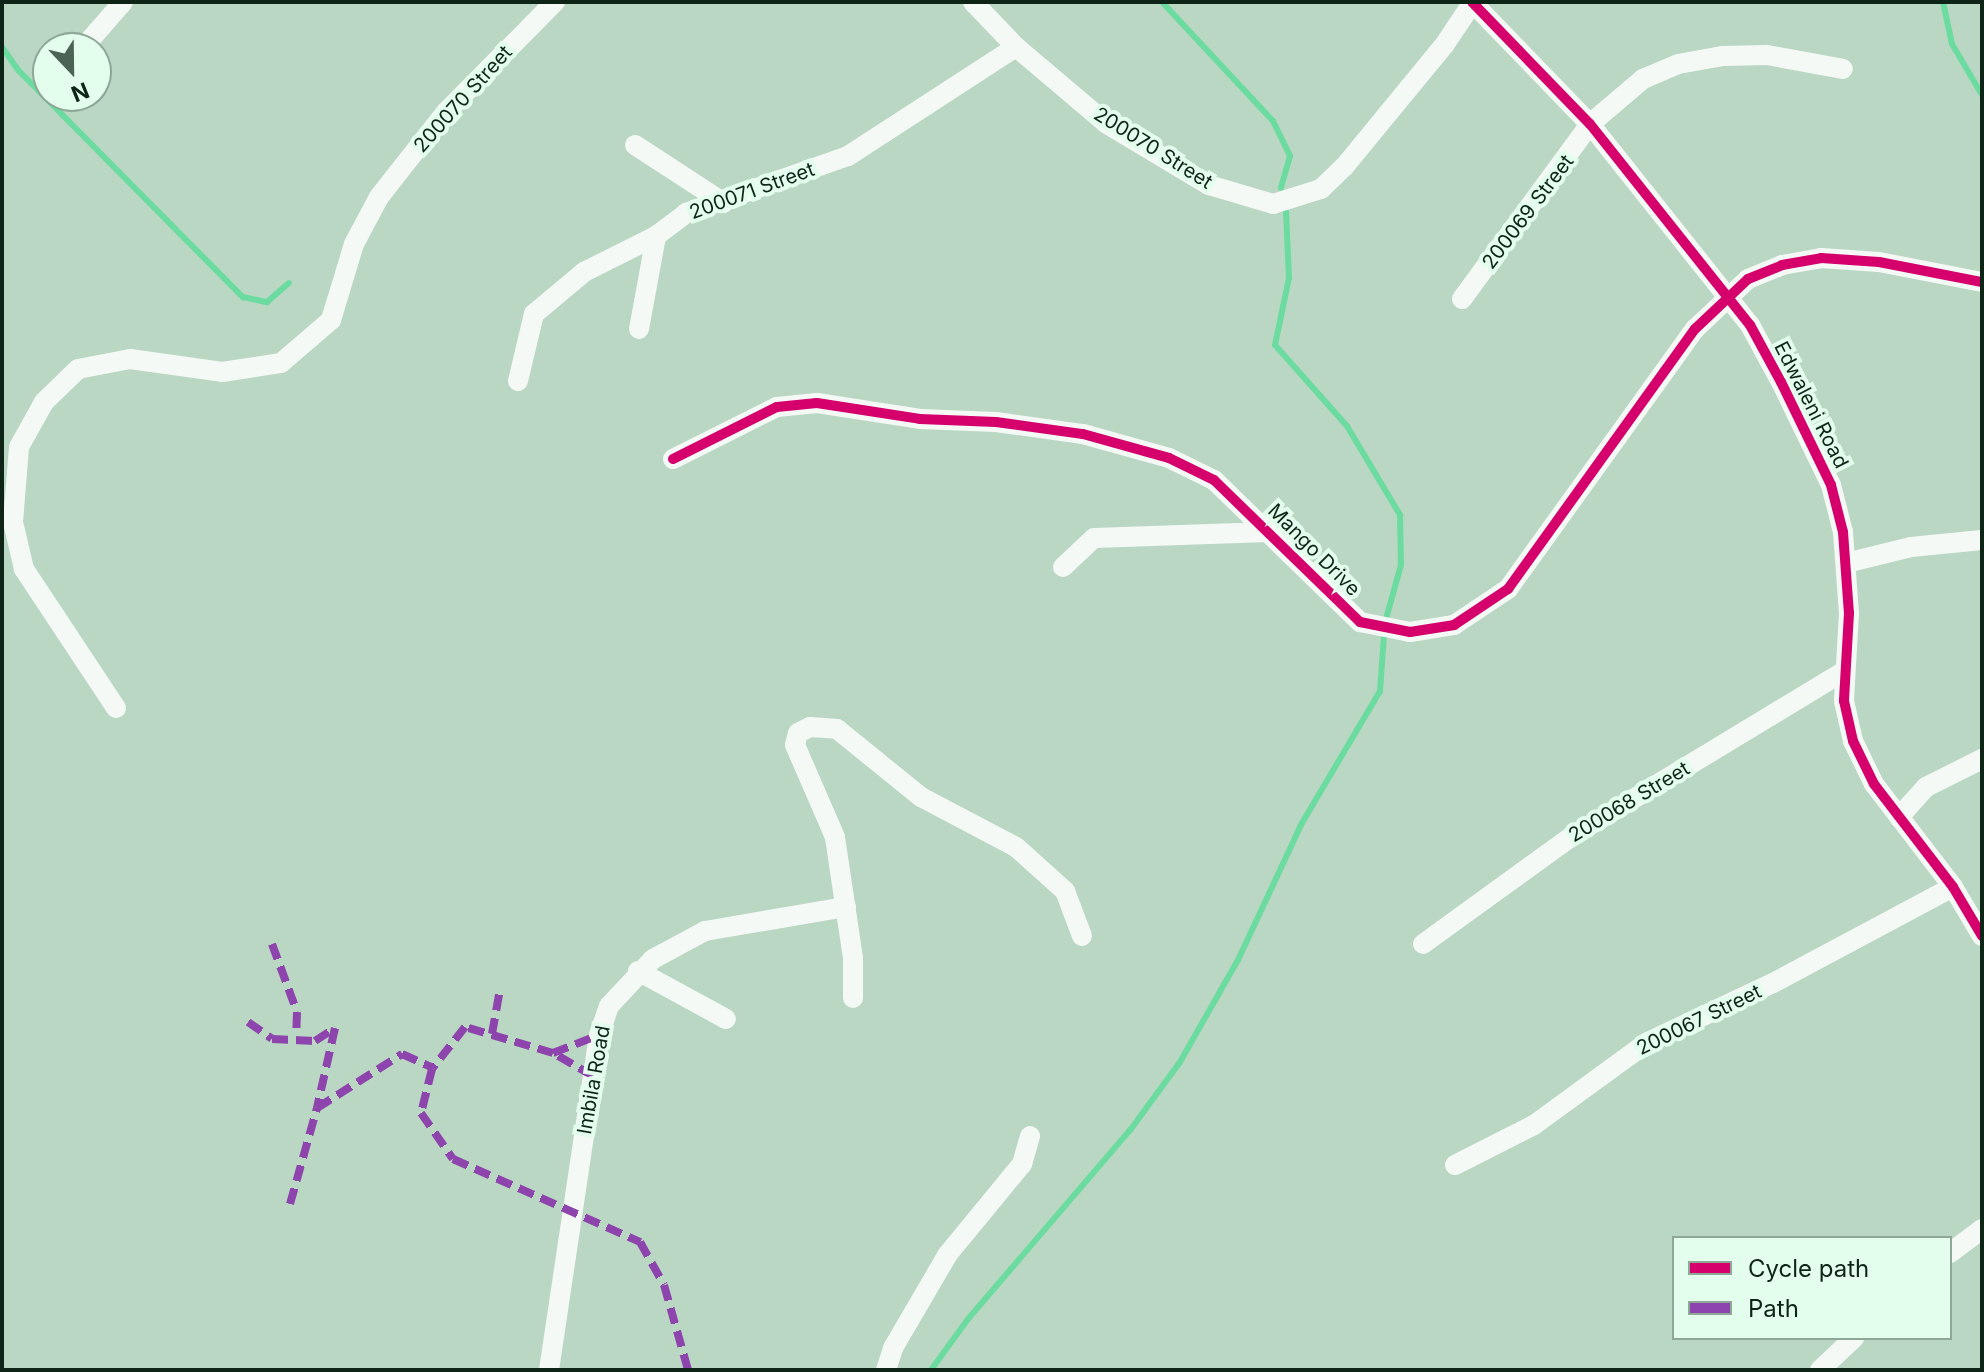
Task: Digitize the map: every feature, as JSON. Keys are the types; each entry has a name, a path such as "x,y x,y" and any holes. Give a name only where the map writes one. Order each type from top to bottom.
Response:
{"street":[{"path":"97,32 123,2"},
{"name":"200070 Street","path":"116,708 24,569 13,522 19,447 44,402 78,369 130,359 222,372 281,363 331,320 354,244 379,197 446,112 555,2"},
{"name":"200070 Street","path":"973,2 1016,47 1107,124 1209,185 1273,204 1321,189 1344,167 1472,2"},
{"name":"Edwaleni Road","path":"1472,2 1590,124 1750,325 1809,435 1831,485 1846,563 1849,613 1844,671 1853,741 1874,784 1953,887 1982,936"},
{"name":"200071 Street","path":"518,381 534,314 584,272 656,236 686,213 724,203 848,156 1016,47"},
{"name":"200069 Street","path":"1462,299 1590,124 1643,79 1678,64 1767,55 1843,69"},
{"path":"635,145 724,203"},
{"path":"639,329 656,236"},
{"name":"Mango Drive","path":"673,459 777,407 817,403 920,419 996,422 1083,434 1169,458 1214,480 1360,622 1410,632 1454,625 1508,589 1695,329 1726,295 1782,265 1821,258 1879,262 1982,282"},
{"path":"1063,567 1094,538 1268,532"},
{"path":"1846,563 1911,547 1982,540"},
{"name":"200068 Street","path":"1423,944 1572,836 1844,671"},
{"path":"853,998 846,907 831,821 798,758 798,733 821,725 837,729 921,797 1016,847 1065,891 1082,936"},
{"path":"1899,817 1926,787 1982,759"},
{"name":"200067 Street","path":"1455,1165 1534,1125 1648,1042 1773,983 1953,887"},
{"name":"Imbila Road","path":"549,1370 599,1035 609,1006 638,971 705,931 846,907"},
{"path":"638,971 726,1019"},
{"path":"886,1370 893,1348 948,1254 1022,1164 1030,1136"},
{"path":"1952,1252 1982,1229"},
{"path":"1820,1370 1852,1340"}],"waterway":[{"path":"1162,2 1273,121 1290,156 1281,188"},
{"path":"1943,2 1952,44 1982,95"},
{"path":"2,47 18,70 243,297 267,302 289,283"},
{"path":"1286,212 1289,278 1275,345 1347,426 1400,515 1401,565 1387,615"},
{"path":"931,1370 968,1319 1131,1129 1180,1062 1238,960 1302,823 1380,691 1384,635"}],"marked path":[{"path":"272,944 297,1012 296,1036"},
{"path":"492,1034 500,989"},
{"path":"248,1022 272,1039 315,1041 335,1028 317,1108"},
{"path":"553,1053 465,1027 432,1069 421,1113 453,1159 640,1242 664,1285 688,1370"},
{"path":"593,1076 553,1053 599,1035"},
{"path":"290,1204 317,1108 402,1054 433,1068"}],"cycle path":[{"path":"1472,2 1590,124 1750,325 1831,485 1843,532 1849,613 1844,701 1853,741 1874,784 1953,887 1982,936"},
{"path":"673,459 777,407 817,403 920,419 996,422 1083,434 1169,458 1214,480 1360,622 1410,632 1454,625 1508,589 1695,329 1748,279 1782,265 1821,258 1879,262 1982,282"}]}
